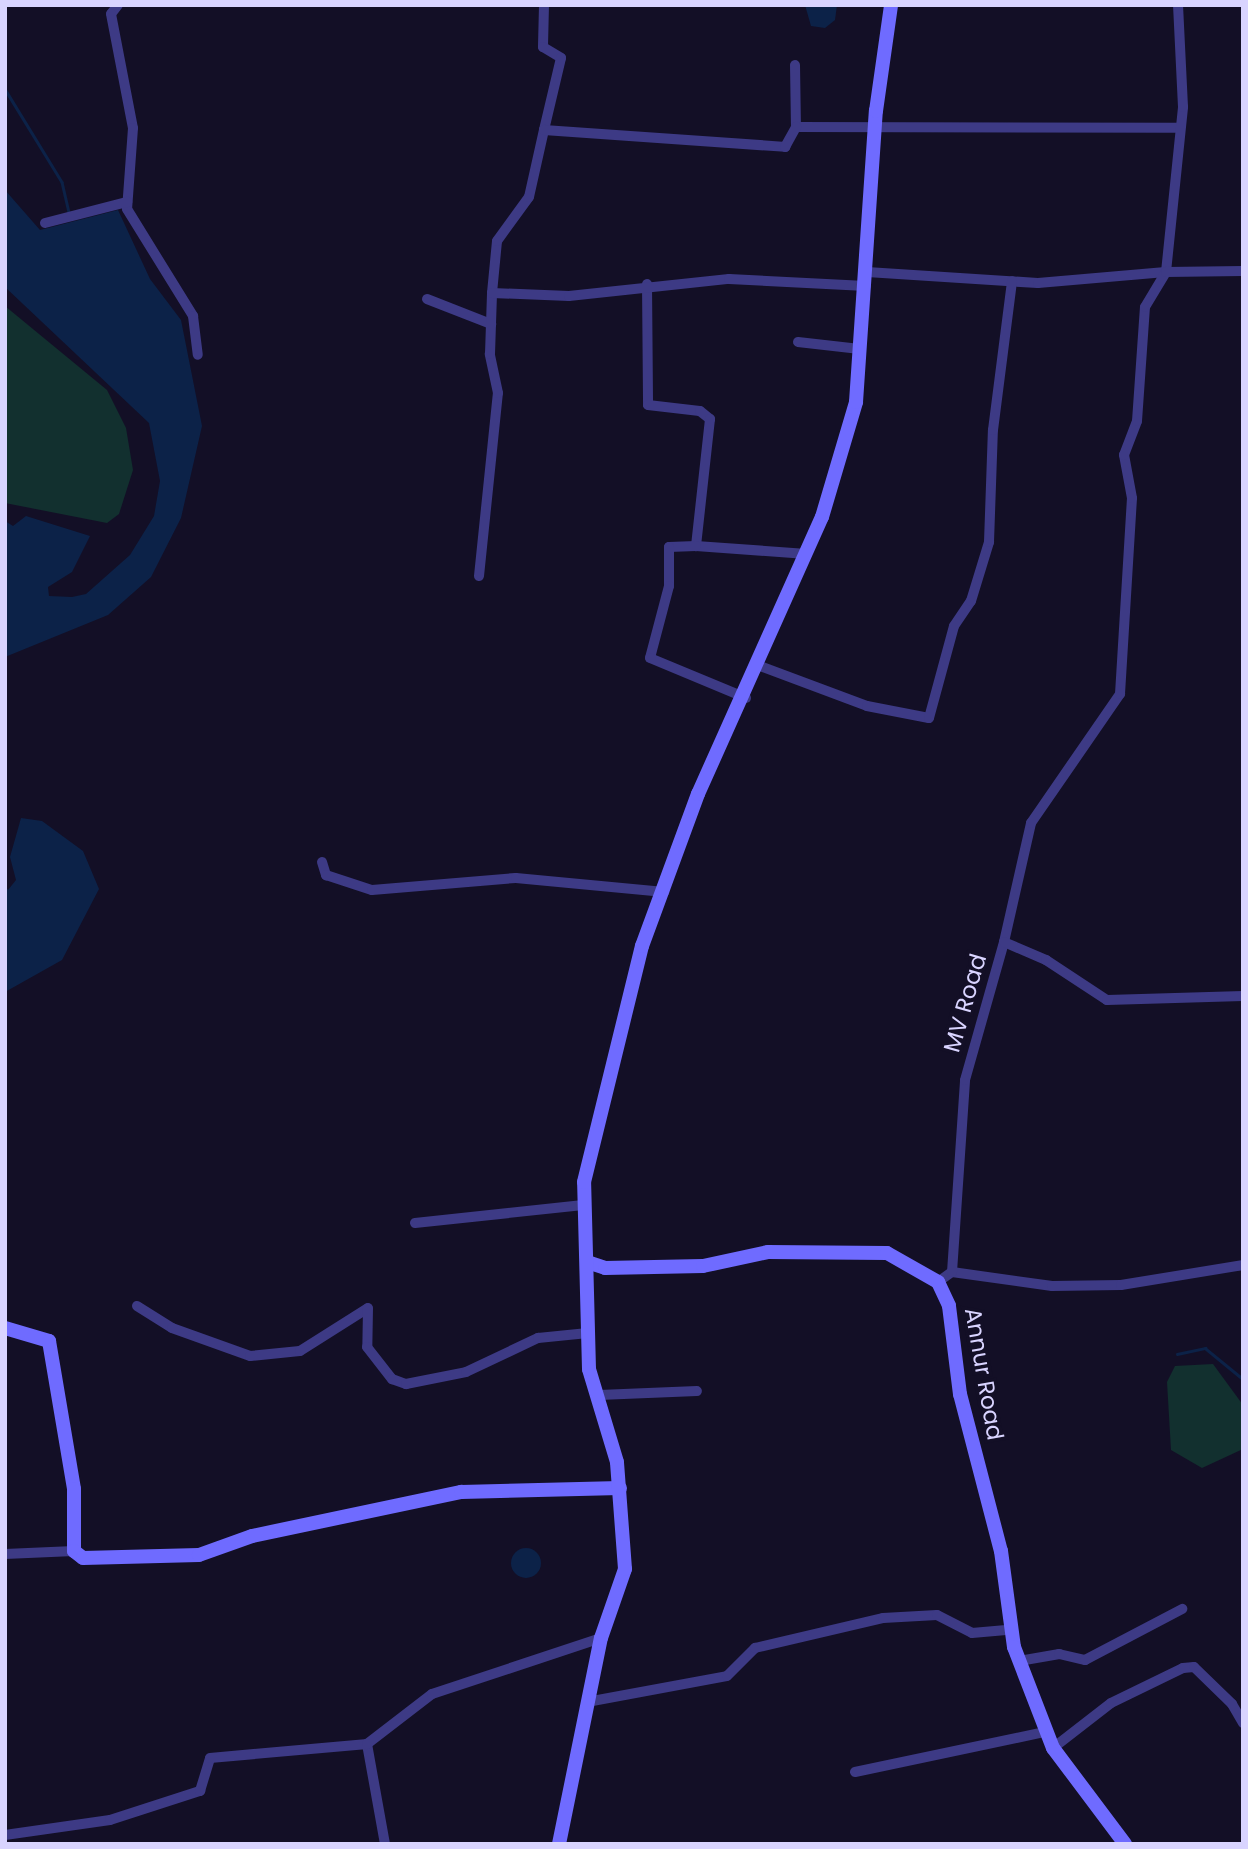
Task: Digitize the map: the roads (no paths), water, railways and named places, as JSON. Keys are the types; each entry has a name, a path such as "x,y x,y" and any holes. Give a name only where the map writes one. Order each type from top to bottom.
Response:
{"main road":[{"path":"559,1844 601,1638 625,1569 620,1488 599,1395 589,1369 583,1205 622,1017 664,892 698,794 746,698 807,554 856,402 874,130 891,5"},
{"path":"587,1262 631,1269 704,1266 768,1252 887,1253 938,1282"},
{"name":"Annur Road","path":"938,1282 949,1306 960,1394 1001,1551 1009,1630 1019,1661 1044,1732 1053,1748 1125,1844"},
{"path":"5,1328 49,1340 74,1489 74,1551 83,1558 199,1555 252,1536 461,1492 620,1488"}],"street":[{"path":"118,5 111,14 133,128 127,202 193,316 198,355"},
{"path":"479,576 498,393 491,324 497,240 529,197 561,58 542,47 544,5"},
{"path":"1004,942 1031,823 1120,694 1132,498 1124,455 1137,421 1145,307 1166,272 1180,128 1178,5"},
{"path":"544,130 785,147 796,127 795,65"},
{"path":"796,127 874,130 1180,128"},
{"path":"44,223 127,202"},
{"path":"492,293 569,296 647,284 729,279 1012,281 1166,272 1243,271"},
{"path":"760,666 867,706 929,718 954,626 971,601 989,542 994,418 1012,281"},
{"path":"647,284 648,405 700,411 710,419 696,546"},
{"path":"427,299 491,324"},
{"path":"798,342 860,349"},
{"path":"746,698 650,658 669,586 669,547 696,546 807,554"},
{"path":"322,862 326,875 372,890 516,878 664,892"},
{"name":"MV Road","path":"953,1272 965,1080 1004,942 1107,1000 1243,996"},
{"path":"415,1223 583,1205"},
{"path":"938,1282 953,1272 1052,1286 1121,1285 1243,1265"},
{"path":"137,1306 172,1328 250,1356 300,1351 368,1308 367,1347 392,1379 406,1384 466,1372 538,1338 588,1333"},
{"path":"599,1395 698,1391"},
{"path":"5,1553 74,1551"},
{"path":"1019,1661 1059,1654 1085,1660 1182,1609"},
{"path":"587,1702 727,1676 755,1648 883,1618 937,1615 972,1633 1009,1630"},
{"path":"5,1835 110,1820 200,1791 210,1758 367,1744 432,1694 601,1638"},
{"path":"1053,1748 1111,1703 1182,1668 1194,1667 1232,1703 1243,1723"},
{"path":"855,1772 1044,1732"},
{"path":"367,1744 385,1844"}],"water":[{"path":"805,5 837,5 835,20 825,28 811,26"},
{"path":"5,190 40,230 118,210 150,279 181,320 202,426 181,518 151,577 108,615 5,657 5,521 13,526 26,516 90,536 72,572 48,587 49,596 72,597 86,594 130,555 154,516 160,481 149,423 5,287"},
{"path":"21,818 42,821 83,851 99,889 62,960 5,992 5,886 8,890 16,880 10,857"},
{"path":"526,1548 532,1549 540,1557 540,1569 532,1577 526,1578 520,1577 512,1569 511,1563 512,1557 520,1549"}],"waterway":[{"path":"5,89 62,182 69,213"},
{"path":"1177,1354 1205,1348 1243,1379"}]}
